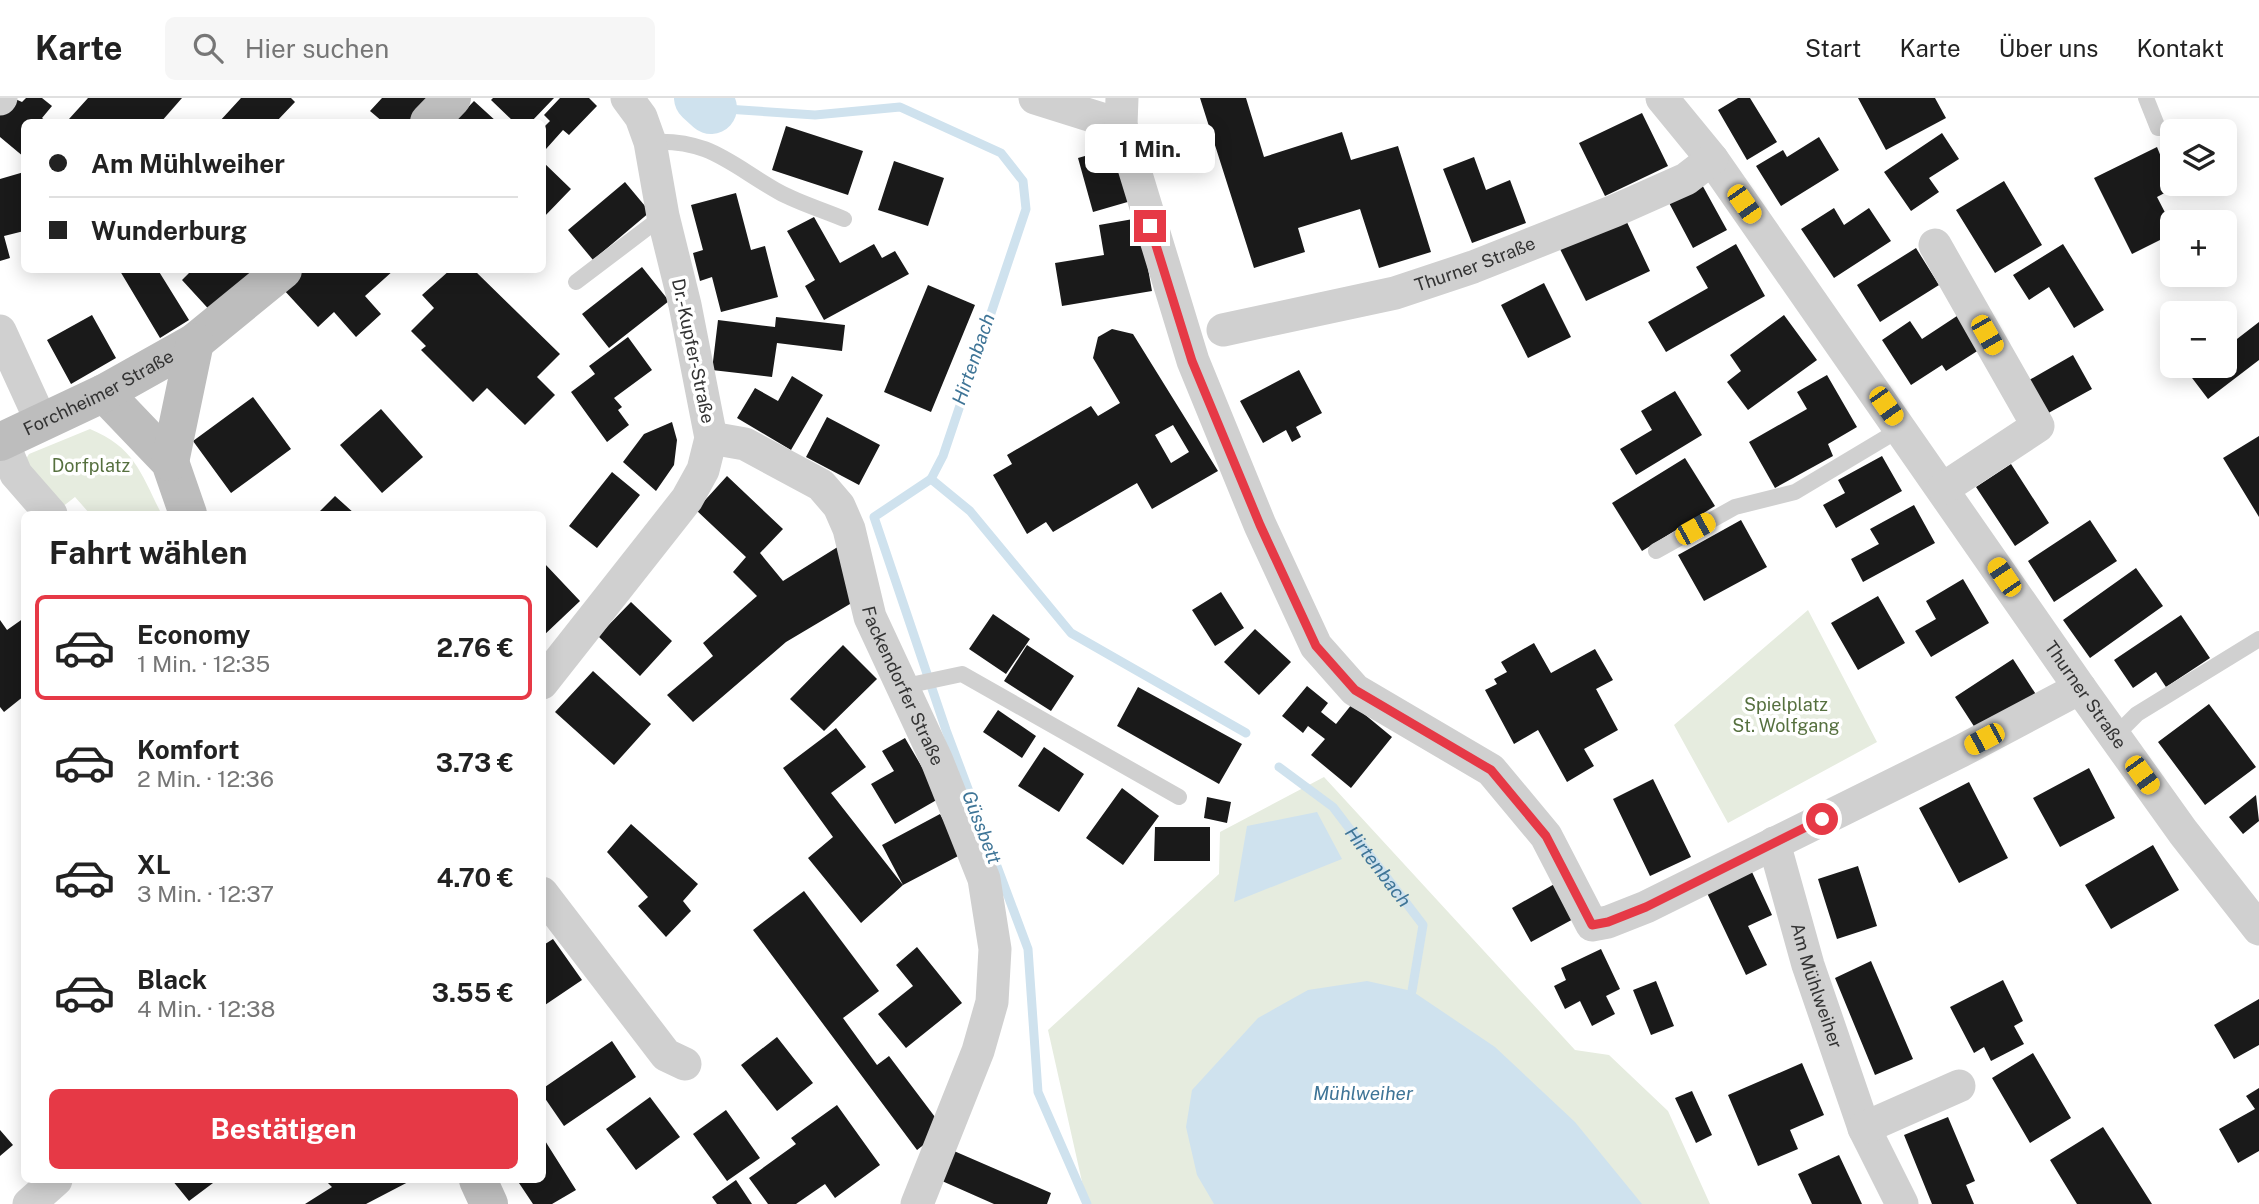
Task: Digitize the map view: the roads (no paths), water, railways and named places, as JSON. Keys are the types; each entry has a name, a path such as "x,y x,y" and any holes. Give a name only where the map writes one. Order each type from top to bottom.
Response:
{"street":[{"path":"432,119 452,98"},
{"name":"Dr.-Kupfer-Straße","path":"546,678 687,499 703,470 711,438 685,305 663,216 650,142 640,117 627,98"},
{"path":"1035,98 1121,112 1192,361 1260,525 1316,646 1355,690 1491,770 1546,836 1592,925 1608,922 1646,907 2080,688"},
{"name":"Thurner Straße","path":"1662,98 1712,159 2183,832 2259,929"},
{"name":"Thurner Straße","path":"1223,330 1395,293 1473,268 1686,179 1712,159"},
{"path":"1935,245 2038,426 1944,488"},
{"name":"Forchheimer Straße","path":"1,442 104,393 195,342 279,273"},
{"path":"0,331 42,422"},
{"path":"170,462 195,342"},
{"path":"104,393 170,462 187,511"},
{"name":"Fackendorfer Straße","path":"711,438 745,444 821,485 839,506 849,529 870,617 937,761 984,879 995,949 992,1002 978,1051 917,1204"},
{"path":"1,442 16,474 48,511"},
{"name":"Am Mühlweiher","path":"1774,843 1808,965 1864,1128 1902,1204"},
{"path":"546,898 666,1055 685,1064"},
{"path":"1864,1128 1959,1086"},
{"path":"29,1204 53,1183"},
{"path":"479,1183 489,1204"}],"lane":[{"path":"2146,98 2158,128"},
{"path":"650,142 672,141 704,146 781,193 844,219"},
{"path":"576,282 663,216"},
{"path":"1656,551 1735,506 1795,492 1902,428"},
{"path":"2115,736 2137,714 2259,639"},
{"path":"901,687 962,674 1179,797"}],"water":[{"path":"1317,812 1342,859 1234,902 1247,826"},
{"name":"Mühlweiher","path":"1367,981 1412,991 1495,1047 1575,1122 1642,1204 1214,1204 1197,1175 1186,1127 1192,1090 1258,1018 1308,990"}],"waterway":[{"name":"Hirtenbach","path":"700,98 711,108"},
{"name":"Hirtenbach","path":"711,108 815,115 900,107 1001,153 1023,181 1026,209 943,456 931,479"},
{"name":"Güssbett","path":"931,479 874,517 946,730 1028,949 1038,1092 1087,1204"},
{"name":"Hirtenbach","path":"931,479 970,511 1071,633 1246,733"},
{"name":"Hirtenbach","path":"1279,767 1333,807 1423,925 1412,991"}],"park label":[{"name":"Dorfplatz","path":"91,466"},
{"name":"Spielplatz St. Wolfgang","path":"1786,715"}]}
